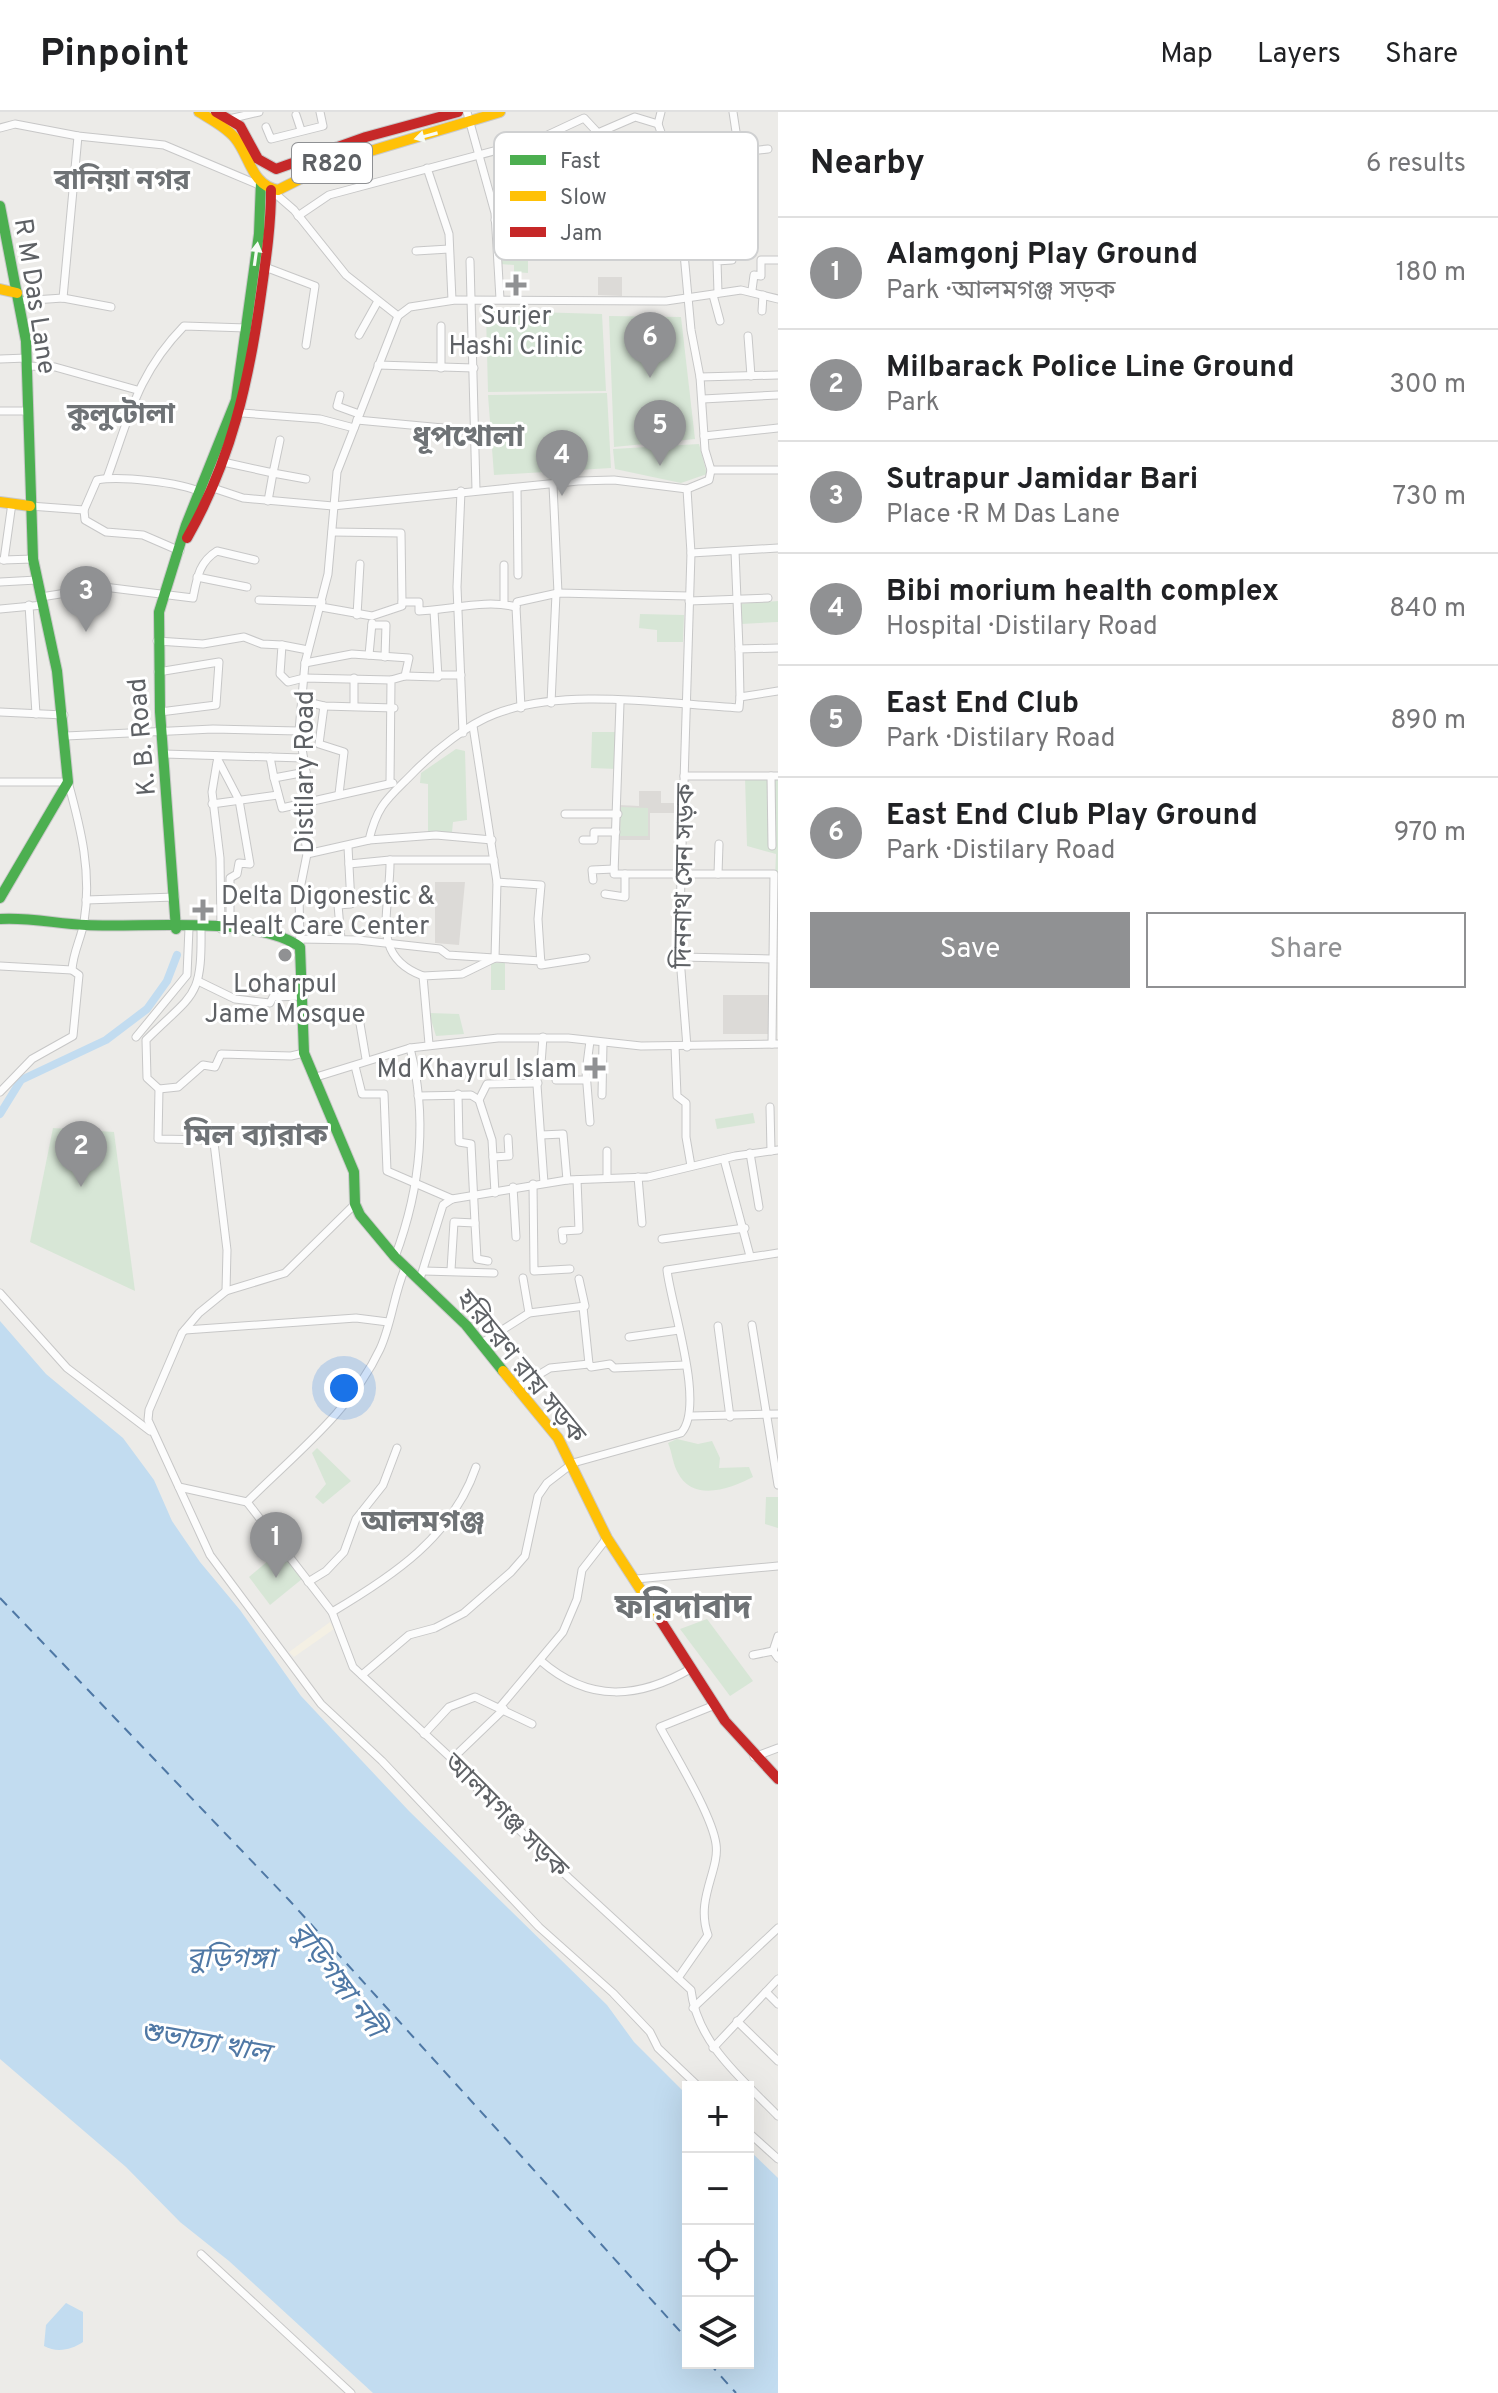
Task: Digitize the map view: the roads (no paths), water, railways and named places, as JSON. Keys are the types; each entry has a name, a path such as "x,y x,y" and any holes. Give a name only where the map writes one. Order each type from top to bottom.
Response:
{"main road":[{"name":"R820","path":"199,112 234,136 264,187 284,189 310,172 377,148 470,117 500,112"},
{"name":"R820","path":"216,112 244,132 258,159 276,169 371,133 458,112"},
{"path":"304,157 310,172"},
{"path":"264,187 266,166"},
{"name":"K. B. Road","path":"176,929 157,641 163,595 242,413 265,267 264,187"},
{"name":"K. B. Road","path":"207,492 236,400 266,202"},
{"name":"R M Das Lane","path":"0,206 27,362 33,559 64,715 68,782"},
{"path":"0,289 18,297"},
{"path":"0,502 30,506"},
{"path":"0,898 17,864 57,806 68,782"},
{"path":"0,919 31,917 83,925 271,931 300,943 305,1014 304,1053"},
{"name":"হরিচরণ রায় সড়ক","path":"304,1053 354,1172 355,1204 360,1215 395,1257 422,1275 549,1427 573,1463 607,1538 734,1735 778,1779"}],"street":[{"path":"229,119 259,112"},
{"path":"266,127 271,139 323,126 320,112"},
{"path":"661,112 658,124 661,132"},
{"path":"733,112 736,132"},
{"path":"296,115 301,130"},
{"path":"470,117 494,215"},
{"path":"600,132 635,117 658,124"},
{"path":"554,132 584,118 597,132"},
{"path":"0,128 15,124 78,136 164,145 264,187 298,216 346,275 398,316 410,307 452,300 689,299 752,290 778,299"},
{"path":"63,298 78,136"},
{"path":"758,150 768,149"},
{"path":"298,216 329,195 494,151"},
{"path":"427,168 443,215 452,300"},
{"path":"416,251 449,249"},
{"path":"498,260 500,299"},
{"path":"181,548 143,535 120,535 96,528 85,520 84,510 97,480 107,478 159,483 268,501 333,506 461,491 614,480 687,489 709,480 711,470 704,436 703,399 686,260"},
{"path":"720,321 716,294 717,261 732,260"},
{"path":"752,290 754,275 761,276 761,260 778,260"},
{"path":"470,261 476,490"},
{"path":"265,267 315,286 306,345"},
{"path":"762,311 763,295"},
{"path":"18,297 63,298 111,307"},
{"path":"359,335 378,301"},
{"name":"Distilary Road","path":"300,943 299,894 307,854 301,806 306,772 299,731 305,663 322,604 337,472 398,316"},
{"path":"107,478 136,392 162,349 184,326 247,328"},
{"path":"441,326 441,368"},
{"path":"748,336 751,376"},
{"path":"0,359 55,367 136,392"},
{"path":"378,365 474,368"},
{"path":"700,377 778,375"},
{"path":"340,395 337,406 357,421"},
{"path":"703,399 778,395"},
{"path":"0,411 25,411 29,416"},
{"path":"242,413 475,431"},
{"path":"704,436 778,428"},
{"path":"268,501 280,440"},
{"path":"223,462 306,479"},
{"path":"711,470 778,470"},
{"path":"551,703 558,518 553,485"},
{"path":"517,488 518,575"},
{"name":"দিননাথ সেন সড়ক","path":"687,489 691,553 680,957 687,1047"},
{"path":"461,491 458,606 463,733"},
{"path":"12,503 2,560 33,559"},
{"path":"30,506 84,510"},
{"path":"332,532 401,533 402,606 372,620"},
{"path":"691,553 778,548"},
{"path":"0,609 104,587 193,598 197,577 206,558 217,551 255,560"},
{"path":"369,840 375,814 384,799 463,733 496,714 551,703 739,708 735,551"},
{"path":"357,615 360,564"},
{"path":"504,565 504,604"},
{"path":"197,577 247,587"},
{"path":"0,582 37,580"},
{"path":"521,708 517,602 557,594 736,601 768,598"},
{"path":"259,600 322,604 354,610 357,615 386,625 385,657"},
{"path":"402,602 419,602 419,611 504,604 516,607"},
{"path":"29,605 36,714"},
{"path":"434,611 438,675"},
{"path":"369,655 372,620"},
{"path":"157,641 203,644 244,637 262,644 308,650"},
{"path":"282,645 280,674 288,682 304,678 391,680 405,676 461,675"},
{"path":"739,649 778,648"},
{"path":"305,663 352,654 409,658 405,676"},
{"path":"158,672 219,662 216,705 160,712"},
{"path":"354,678 354,705"},
{"path":"390,783 394,708 391,680"},
{"path":"740,697 778,691"},
{"path":"303,701 324,706 394,708"},
{"path":"313,1078 355,1066 366,1059 429,1044 543,1037 687,1047 775,1044 771,959 775,925 774,874 614,874 620,703"},
{"path":"324,706 319,744 344,752 339,794"},
{"path":"0,712 64,715"},
{"path":"473,726 497,882 495,958"},
{"path":"66,736 162,731 299,731"},
{"path":"164,754 216,759 303,758"},
{"path":"270,757 282,808 390,783 403,784"},
{"path":"216,759 239,800 250,864 239,863 237,874 230,878 226,929"},
{"path":"216,759 212,804 226,929"},
{"path":"274,778 306,772"},
{"path":"684,776 774,776 772,846"},
{"path":"0,782 68,782 86,843 86,900 72,970"},
{"path":"212,804 278,795"},
{"path":"565,814 618,814"},
{"path":"583,840 594,840 594,832 616,832"},
{"path":"307,854 369,840 436,835 492,840"},
{"path":"718,874 719,844"},
{"path":"341,939 338,905 351,904 348,847"},
{"path":"349,864 390,860 494,860"},
{"path":"390,860 387,944 393,958 406,969 423,976 462,974 495,958"},
{"path":"593,880 592,870 614,869"},
{"path":"625,874 625,897"},
{"path":"497,882 541,885 538,919 541,965 586,958"},
{"path":"605,894 636,898"},
{"path":"86,900 175,897"},
{"path":"195,928 200,982 181,1009 146,1040 147,1078 159,1089 178,1087 203,1065 215,1067 221,1054 291,1056 304,1053"},
{"path":"136,1037 187,975 195,928"},
{"path":"300,943 341,939 440,949 448,955 541,961"},
{"path":"680,957 771,959"},
{"path":"0,966 72,970 79,975 73,1036 32,1059 0,1092"},
{"path":"423,976 429,1044"},
{"path":"200,982 247,1000 271,1003 273,997 304,996"},
{"path":"305,1014 358,1012 366,1059"},
{"path":"543,1037 541,1064 536,1070 544,1183"},
{"path":"590,1041 586,1080 590,1122"},
{"path":"602,1095 603,1043"},
{"path":"675,1046 677,1096 686,1103 686,1137 691,1166"},
{"path":"395,1257 407,1225 421,1131 410,1048"},
{"path":"541,1064 557,1070 556,1080 586,1080"},
{"path":"355,1066 362,1094 384,1094 388,1171 452,1199"},
{"path":"495,1193 493,1157 479,1100 485,1085 538,1083"},
{"path":"159,1089 158,1139 210,1140 214,1143 227,1250 226,1291"},
{"path":"418,1096 458,1094 471,1095 479,1100"},
{"path":"458,1094 459,1142 471,1144 477,1259 488,1261"},
{"path":"494,1273 451,1270 422,1275 443,1205 452,1199 533,1184 638,1177 775,1150 770,1107"},
{"path":"541,1135 563,1134 567,1180"},
{"path":"493,1157 509,1156 508,1138"},
{"path":"607,1151 607,1178"},
{"path":"750,1153 759,1207"},
{"path":"724,1159 745,1228 750,1256"},
{"path":"638,1177 642,1223"},
{"path":"563,1240 562,1231 579,1229 580,1180"},
{"path":"533,1184 534,1271 570,1269"},
{"path":"513,1187 516,1237"},
{"path":"355,1204 285,1273 226,1291 199,1313 185,1330 149,1410 148,1420 201,1540 221,1572 243,1596 321,1704 382,1761 539,1927 638,2019 658,2048 693,2081"},
{"path":"451,1270 453,1223 475,1223"},
{"path":"662,1239 745,1228"},
{"path":"362,1675 409,1635 435,1628 464,1613 511,1572 525,1556 538,1496 547,1483 573,1463 681,1433 691,1416 667,1270 778,1253"},
{"path":"179,1487 247,1502 322,1432 362,1379 381,1347 406,1266"},
{"path":"523,1278 529,1313"},
{"path":"579,1279 589,1364"},
{"path":"0,1293 67,1368 132,1414 155,1435"},
{"path":"480,1344 529,1313 583,1307"},
{"path":"185,1330 356,1318 388,1322"},
{"path":"752,1325 778,1485"},
{"path":"718,1326 730,1417"},
{"path":"629,1337 679,1330"},
{"path":"515,1389 550,1368 589,1364 592,1367 610,1364 614,1368 685,1365"},
{"path":"691,1416 778,1414"},
{"path":"308,1582 326,1571 344,1552 356,1519 383,1485 397,1448"},
{"path":"332,1612 377,1586 440,1534 453,1516 476,1467"},
{"name":"আলমগঞ্জ সড়ক","path":"247,1502 332,1612 347,1659 452,1759 481,1793 691,1990 693,2008 713,2048 778,2116"},
{"path":"452,1759 502,1708 563,1632 577,1599 582,1570 588,1558 607,1538"},
{"path":"636,1579 778,1566"},
{"path":"753,1655 775,1655 778,1636"},
{"path":"541,1661 574,1686 622,1692 668,1682 693,1668"},
{"path":"424,1734 442,1712 469,1698 484,1699 532,1724"},
{"path":"678,1978 708,1935 704,1924 705,1898 717,1846 694,1792 660,1727 715,1705"},
{"path":"754,1757 778,1748"},
{"path":"693,2008 778,1928"},
{"path":"713,2048 778,1979"},
{"path":"766,1992 778,2004"},
{"path":"737,2021 778,2061"},
{"path":"754,2137 778,2159"},
{"path":"201,2254 351,2393"}],"water":[{"name":"বুড়িগঙ্গা","path":"0,1321 46,1374 123,1438 154,1480 172,1521 200,1562 240,1610 301,1696 409,1811 607,2005 634,2042 682,2090 682,2369 754,2369 754,2155 778,2178 778,2393 373,2393 229,2261 180,2222 126,2167 0,2059"},
{"path":"66,2303 83,2312 83,2342 64,2350 44,2346 46,2325"}],"waterway":[{"path":"0,1114 21,1080 106,1040 147,1009 167,981 177,955"}],"place":[{"name":"Surjer Hashi Clinic","path":"516,285"},
{"name":"East End Club Play Ground","path":"650,378"},
{"name":"East End Club","path":"660,466"},
{"name":"Bibi morium health complex","path":"562,496"},
{"name":"Sutrapur Jamidar Bari","path":"86,632"},
{"name":"Delta Digonestic & Healt Care Center","path":"203,910"},
{"name":"Loharpul Jame Mosque","path":"285,955"},
{"name":"Md Khayrul Islam","path":"595,1068"},
{"name":"Milbarack Police Line Ground","path":"81,1187"},
{"name":"Alamgonj Play Ground","path":"276,1578"}],"district":[{"name":"বানিয়া নগর","path":"122,179"},
{"name":"কুলুটোলা","path":"121,413"},
{"name":"ধূপখোলা","path":"468,436"},
{"name":"মিল ব্যারাক","path":"256,1135"},
{"name":"আলমগঞ্জ","path":"423,1521"},
{"name":"ফরিদাবাদ","path":"683,1606"}],"water label":[{"name":"বুড়িগঙ্গা নদী","path":"339,1979"},
{"name":"শুভাঢ্যা খাল","path":"205,2041"}]}
